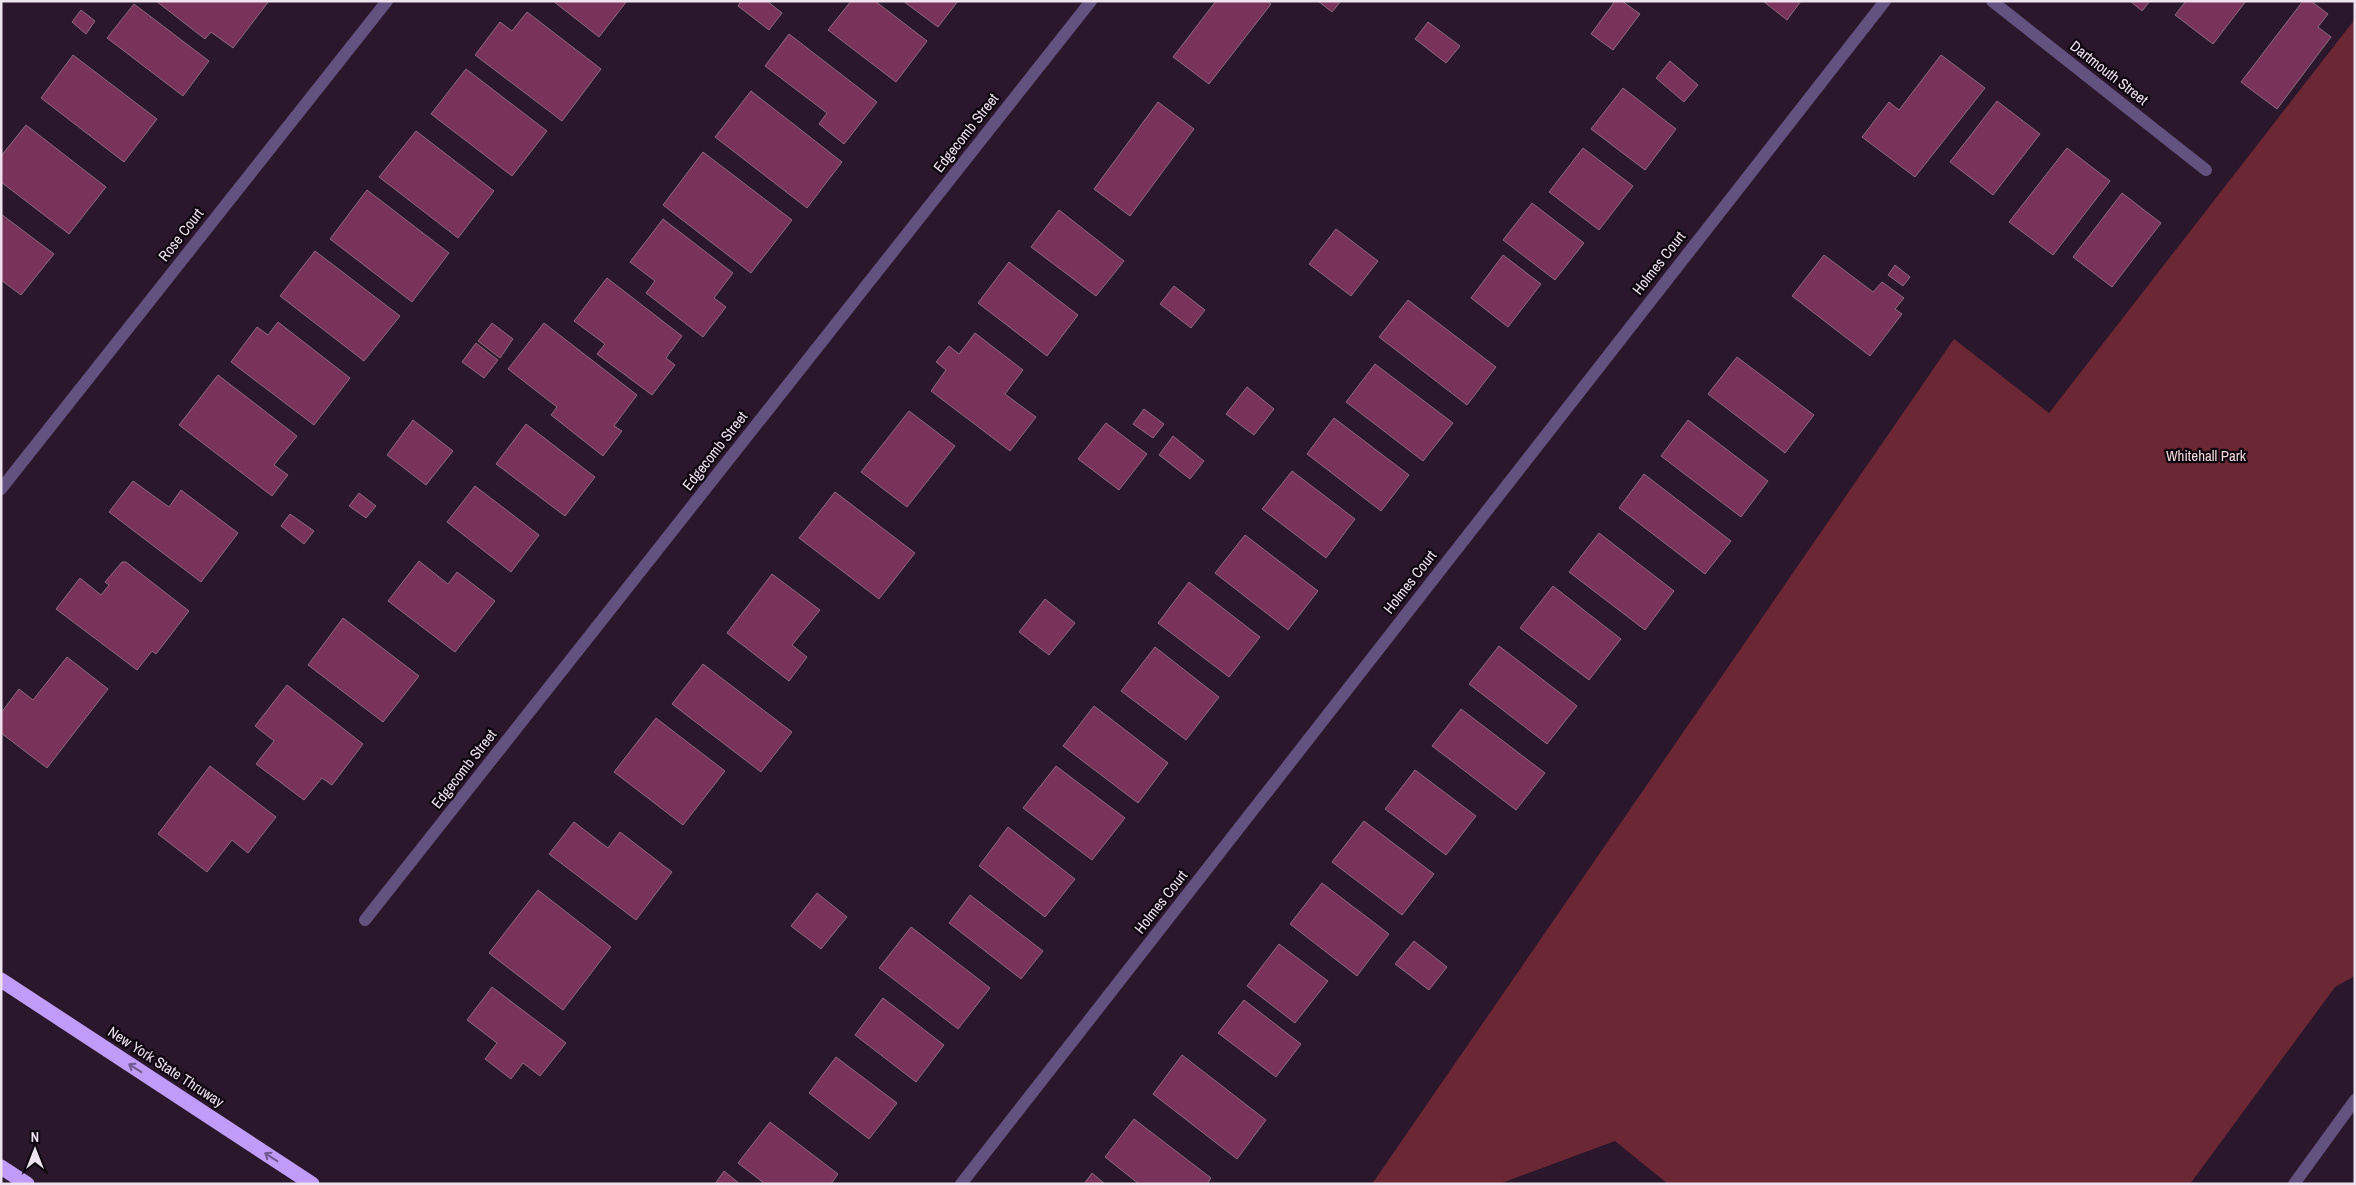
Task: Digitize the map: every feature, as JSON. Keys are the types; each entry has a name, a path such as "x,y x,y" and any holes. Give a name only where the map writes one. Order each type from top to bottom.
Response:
{"highway":[{"name":"New York State Thruway","path":"1,980 312,1184"},
{"path":"1,1168 27,1184"}],"street":[{"name":"Rose Court","path":"1,490 387,1"},
{"name":"Edgecomb Street","path":"365,920 1091,1"},
{"name":"Holmes Court","path":"961,1184 1885,1"},
{"name":"Dartmouth Street","path":"1992,1 2206,170"},
{"path":"2294,1184 2355,1100"}],"green space":[{"name":"Whitehall Park","path":"2355,19 2355,976 2335,987 2190,1184 1668,1184 1615,1141 1499,1184 1372,1184 1954,339 2049,413"}],"building":[{"path":"156,1 269,1 233,48 211,32 205,39"},
{"path":"553,1 627,1 599,37"},
{"path":"741,1 767,1 782,13 769,30 738,6"},
{"path":"851,1 875,1 927,41 896,82 828,30"},
{"path":"903,1 958,1 938,27"},
{"path":"1216,1 1267,1 1271,4 1209,84 1173,57"},
{"path":"1318,1 1341,1 1332,12"},
{"path":"1615,1 1622,1 1640,14 1613,50 1591,34"},
{"path":"1763,1 1801,1 1787,20"},
{"path":"2130,1 2150,1 2142,11"},
{"path":"2186,1 2246,1 2213,44 2175,15"},
{"path":"2303,1 2311,1 2328,14 2318,27 2331,37 2277,109 2241,82"},
{"path":"134,4 209,61 183,96 107,38"},
{"path":"81,10 95,21 86,34 72,22"},
{"path":"527,12 601,69 562,121 475,55 500,22 512,31"},
{"path":"1428,22 1460,46 1446,63 1415,39"},
{"path":"789,34 877,102 844,144 819,124 827,113 765,66"},
{"path":"73,55 157,119 124,162 41,98"},
{"path":"1941,55 1985,88 1915,177 1862,137 1889,102 1899,110"},
{"path":"1670,61 1698,85 1684,102 1656,78"},
{"path":"466,69 547,131 512,176 431,114"},
{"path":"1623,88 1676,129 1645,170 1591,129"},
{"path":"751,91 842,162 807,208 715,137"},
{"path":"1997,101 2040,134 1993,195 1950,162"},
{"path":"1158,102 1194,129 1130,216 1094,189"},
{"path":"26,125 106,187 69,234 1,182 1,156"},
{"path":"416,131 494,191 458,238 379,177"},
{"path":"1583,148 1633,186 1599,230 1549,192"},
{"path":"2067,148 2110,181 2053,255 2009,222"},
{"path":"703,152 792,220 751,273 663,205"},
{"path":"367,190 449,253 412,302 330,239"},
{"path":"2122,193 2161,223 2112,287 2073,257"},
{"path":"1532,203 1584,243 1555,280 1503,240"},
{"path":"1059,210 1124,261 1096,296 1031,247"},
{"path":"1,214 54,254 21,295 1,280"},
{"path":"663,219 733,273 714,298 726,307 703,337 646,293 655,281 630,262"},
{"path":"1336,229 1378,261 1351,296 1309,264"},
{"path":"315,251 400,316 364,361 280,296"},
{"path":"1503,255 1541,284 1508,327 1471,298"},
{"path":"1824,255 1873,292 1882,282 1904,298 1895,309 1902,314 1870,356 1792,296"},
{"path":"1009,262 1078,315 1047,356 978,303"},
{"path":"1895,265 1910,277 1903,286 1888,275"},
{"path":"607,278 682,336 666,358 675,365 652,395 597,354 605,344 574,321"},
{"path":"1174,286 1205,310 1191,328 1160,304"},
{"path":"1408,300 1496,367 1467,405 1379,337"},
{"path":"278,322 350,378 314,425 231,362 257,327 268,335"},
{"path":"492,323 513,339 500,358 478,341"},
{"path":"544,323 637,395 614,426 622,431 603,456 551,415 557,407 508,369"},
{"path":"975,333 1023,370 1005,394 1036,417 1010,451 931,391 946,370 936,362 949,346 959,354"},
{"path":"476,343 498,360 484,378 462,362"},
{"path":"1737,357 1814,415 1785,453 1708,394"},
{"path":"1375,364 1453,423 1423,461 1346,402"},
{"path":"218,375 297,436 274,465 288,475 272,496 179,425"},
{"path":"1247,387 1274,409 1254,435 1226,414"},
{"path":"1144,409 1164,424 1153,438 1133,424"},
{"path":"909,411 955,446 907,507 861,472"},
{"path":"1334,418 1409,475 1381,511 1307,454"},
{"path":"413,420 453,451 426,485 387,455"},
{"path":"1688,420 1768,481 1741,517 1661,456"},
{"path":"1106,423 1147,454 1119,490 1078,459"},
{"path":"526,424 595,477 565,516 496,464"},
{"path":"1173,436 1204,461 1190,479 1159,455"},
{"path":"1292,471 1355,519 1326,558 1262,509"},
{"path":"1644,474 1731,541 1705,574 1619,508"},
{"path":"133,481 169,507 181,490 238,533 201,582 109,512"},
{"path":"475,486 539,535 511,572 447,522"},
{"path":"835,492 915,553 879,599 799,538"},
{"path":"359,493 376,506 366,518 349,506"},
{"path":"290,514 314,531 304,544 281,526"},
{"path":"1599,533 1674,591 1645,630 1569,572"},
{"path":"1245,535 1318,591 1288,630 1215,573"},
{"path":"419,561 448,584 457,572 495,601 455,652 388,601"},
{"path":"122,562 126,562 189,611 156,654 152,651 137,670 56,609 80,578 101,595 109,585 105,582"},
{"path":"772,574 820,610 792,645 807,657 789,681 727,633"},
{"path":"1189,582 1260,637 1229,677 1158,623"},
{"path":"1553,586 1621,639 1589,680 1520,628"},
{"path":"1045,599 1075,623 1049,655 1019,632"},
{"path":"343,618 419,676 383,722 308,665"},
{"path":"1499,646 1577,706 1547,744 1469,684"},
{"path":"1155,647 1219,697 1186,740 1121,691"},
{"path":"67,657 108,689 47,768 1,733 1,713 19,689 33,700"},
{"path":"703,664 792,732 761,772 672,704"},
{"path":"287,685 363,744 332,785 322,778 304,800 256,764 274,741 255,726"},
{"path":"1094,706 1168,763 1138,803 1063,746"},
{"path":"1461,709 1545,773 1516,810 1432,746"},
{"path":"656,718 725,771 683,825 614,772"},
{"path":"210,766 276,817 248,853 232,840 207,872 158,834"},
{"path":"1056,766 1125,818 1092,860 1023,808"},
{"path":"1415,770 1476,816 1446,855 1385,809"},
{"path":"1364,821 1434,874 1402,915 1332,862"},
{"path":"574,822 608,848 620,832 672,872 636,920 549,854"},
{"path":"1008,827 1075,879 1045,917 979,866"},
{"path":"1322,883 1389,934 1357,976 1290,924"},
{"path":"538,890 611,947 563,1010 489,953"},
{"path":"817,893 847,917 821,949 791,926"},
{"path":"970,895 1043,951 1021,979 949,923"},
{"path":"911,927 990,988 958,1029 879,968"},
{"path":"1414,941 1447,967 1429,990 1395,964"},
{"path":"1279,944 1328,981 1295,1023 1247,986"},
{"path":"492,987 566,1043 540,1076 523,1063 511,1079 485,1059 497,1043 467,1020"},
{"path":"883,998 944,1045 916,1082 855,1035"},
{"path":"1244,1000 1301,1044 1276,1077 1218,1033"},
{"path":"1182,1055 1266,1120 1237,1159 1153,1094"},
{"path":"836,1057 897,1103 869,1139 809,1093"},
{"path":"1134,1119 1211,1178 1207,1184 1139,1184 1105,1157"},
{"path":"770,1122 838,1174 831,1184 765,1184 738,1163"},
{"path":"724,1171 740,1184 715,1184"},
{"path":"1092,1173 1105,1184 1084,1184"}]}
